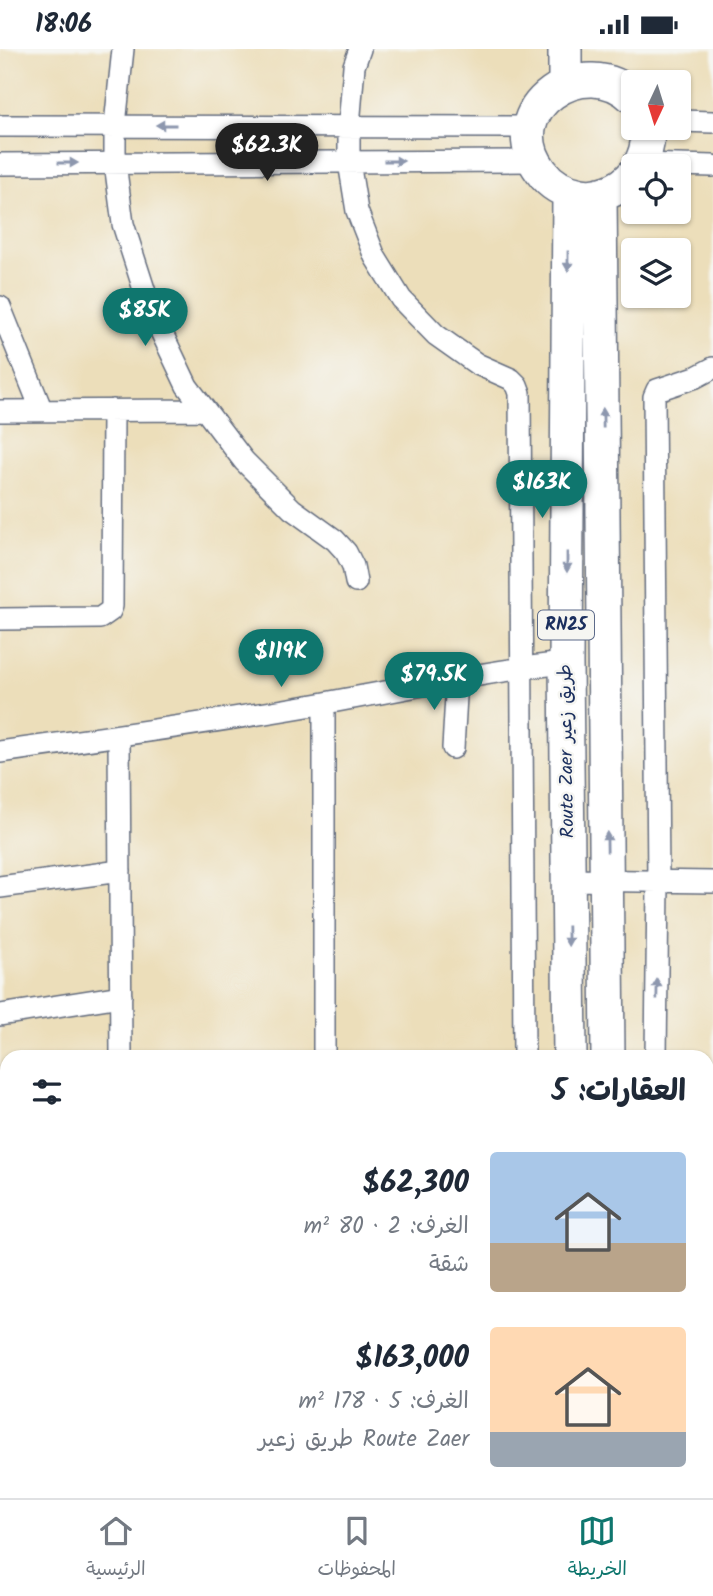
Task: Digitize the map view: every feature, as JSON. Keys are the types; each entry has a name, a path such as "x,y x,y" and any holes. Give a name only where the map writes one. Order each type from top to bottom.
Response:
{"main road":[{"path":"621,87 581,64 548,91 535,107 529,127 528,144 533,161 548,180 584,193 617,188 621,184"},
{"name":"Route Zaer طريق زعير","path":"570,1050 566,663 584,193"},
{"name":"Route Zaer طريق زعير","path":"584,193 607,882 608,1050"}],"street":[{"path":"123,49 115,125 115,163 123,224 150,308 187,386 205,410 244,461 292,509 335,540 346,552 354,566 356,582"},
{"path":"360,49 354,67 349,162 357,211 375,257 401,299 436,335 477,364 511,379 520,394 524,1050"},
{"path":"691,121 713,122"},
{"path":"0,126 529,127"},
{"path":"0,164 533,161"},
{"path":"691,167 713,166"},
{"path":"0,307 42,411"},
{"path":"656,1050 658,883 654,397 657,390 696,377 713,368"},
{"path":"0,619 100,618 110,611 113,410"},
{"path":"0,411 205,410"},
{"path":"0,753 324,703 523,667 566,663"},
{"path":"453,748 457,679"},
{"path":"324,703 324,1050"},
{"path":"119,736 121,1050"},
{"path":"0,887 120,871"},
{"path":"568,880 713,883"},
{"path":"0,1015 121,996"}]}
